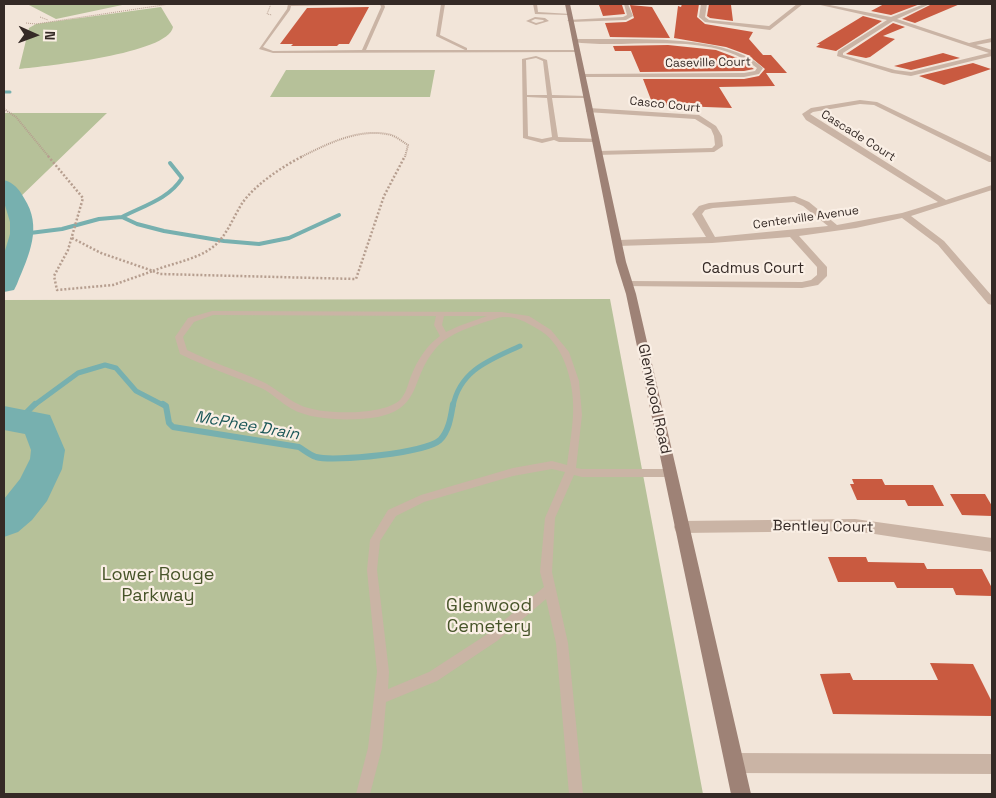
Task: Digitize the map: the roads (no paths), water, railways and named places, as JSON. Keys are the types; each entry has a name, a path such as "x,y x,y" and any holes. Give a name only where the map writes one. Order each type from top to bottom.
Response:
{"street":[{"name":"Glenwood Road","path":"567,4 618,243 741,794"},
{"path":"570,17 624,20 630,16 626,4"},
{"path":"704,4 702,17 707,21 762,28 773,26 800,4"},
{"path":"822,4 892,20 971,44 992,53"},
{"path":"928,4 892,20 839,54 846,59 894,72 911,74 992,53"},
{"path":"971,44 992,40"},
{"name":"Caseville Court","path":"575,41 668,42 704,46 736,53 756,63 760,68 757,73 744,75 582,75"},
{"name":"Cascade Court","path":"945,203 809,118 806,114 811,110 860,102 879,104 992,160"},
{"name":"Casco Court","path":"589,110 696,117 711,124 720,139 719,146 714,150 599,153"},
{"name":"Centerville Avenue","path":"618,243 793,235 904,215 992,187"},
{"path":"712,240 697,214 702,208 712,205 794,200 806,204 835,228"},
{"path":"904,215 941,243 992,302"},
{"name":"Cadmus Court","path":"628,284 802,285 814,283 822,276 822,267 793,235"},
{"name":"Bentley Court","path":"682,527 855,525 992,546"},
{"path":"735,763 992,764"}],"lane":[{"path":"378,4 290,4 289,10 260,48 273,52 577,51"},
{"path":"364,51 383,7 382,4"},
{"path":"443,4 438,36 454,45 476,51"},
{"path":"535,4 536,15 556,13 570,17"},
{"path":"554,4 556,13"},
{"path":"555,138 545,60 530,57 524,59 525,137 542,141 555,138 559,140 596,141"},
{"path":"524,96 587,97"},
{"path":"502,314 443,335 427,353 416,374 411,390 399,406 376,415 341,415 300,409 267,388 207,365 183,352 178,337 191,320 212,313 502,314 526,318 548,332 564,352 575,382 578,416 571,470 550,518 546,572 562,643 576,794"},
{"path":"441,314 438,325 443,335"},
{"path":"363,794 375,748 383,672 372,570 375,540 392,513 421,499 513,472 552,465 582,473 670,473"},
{"path":"380,698 433,677 493,637 550,589"}],"waterway":[{"path":"4,92 10,92"},
{"path":"122,217 163,197 177,185 182,178 170,163"},
{"path":"4,187 14,199 20,211 22,222 19,246 4,284"},
{"path":"122,217 137,224 164,231 224,241 259,244 289,238 339,215"},
{"path":"22,234 62,229 99,219 122,217"},
{"name":"McPhee Drain","path":"453,406 462,383 469,375 487,362 520,346"},
{"name":"McPhee Drain","path":"33,406 78,373 105,365 116,368 136,391 165,406"},
{"name":"McPhee Drain","path":"163,404 166,406 169,423 173,427 299,447 316,457 326,458 380,455 431,445 440,440 446,432 453,404"},
{"name":"McPhee Drain","path":"19,420 33,406"},
{"path":"4,418 38,424 48,450 44,469 34,490 19,509 4,520"}],"park label":[{"name":"Lower Rouge Parkway","path":"158,585"},
{"name":"Glenwood Cemetery","path":"489,616"}]}
